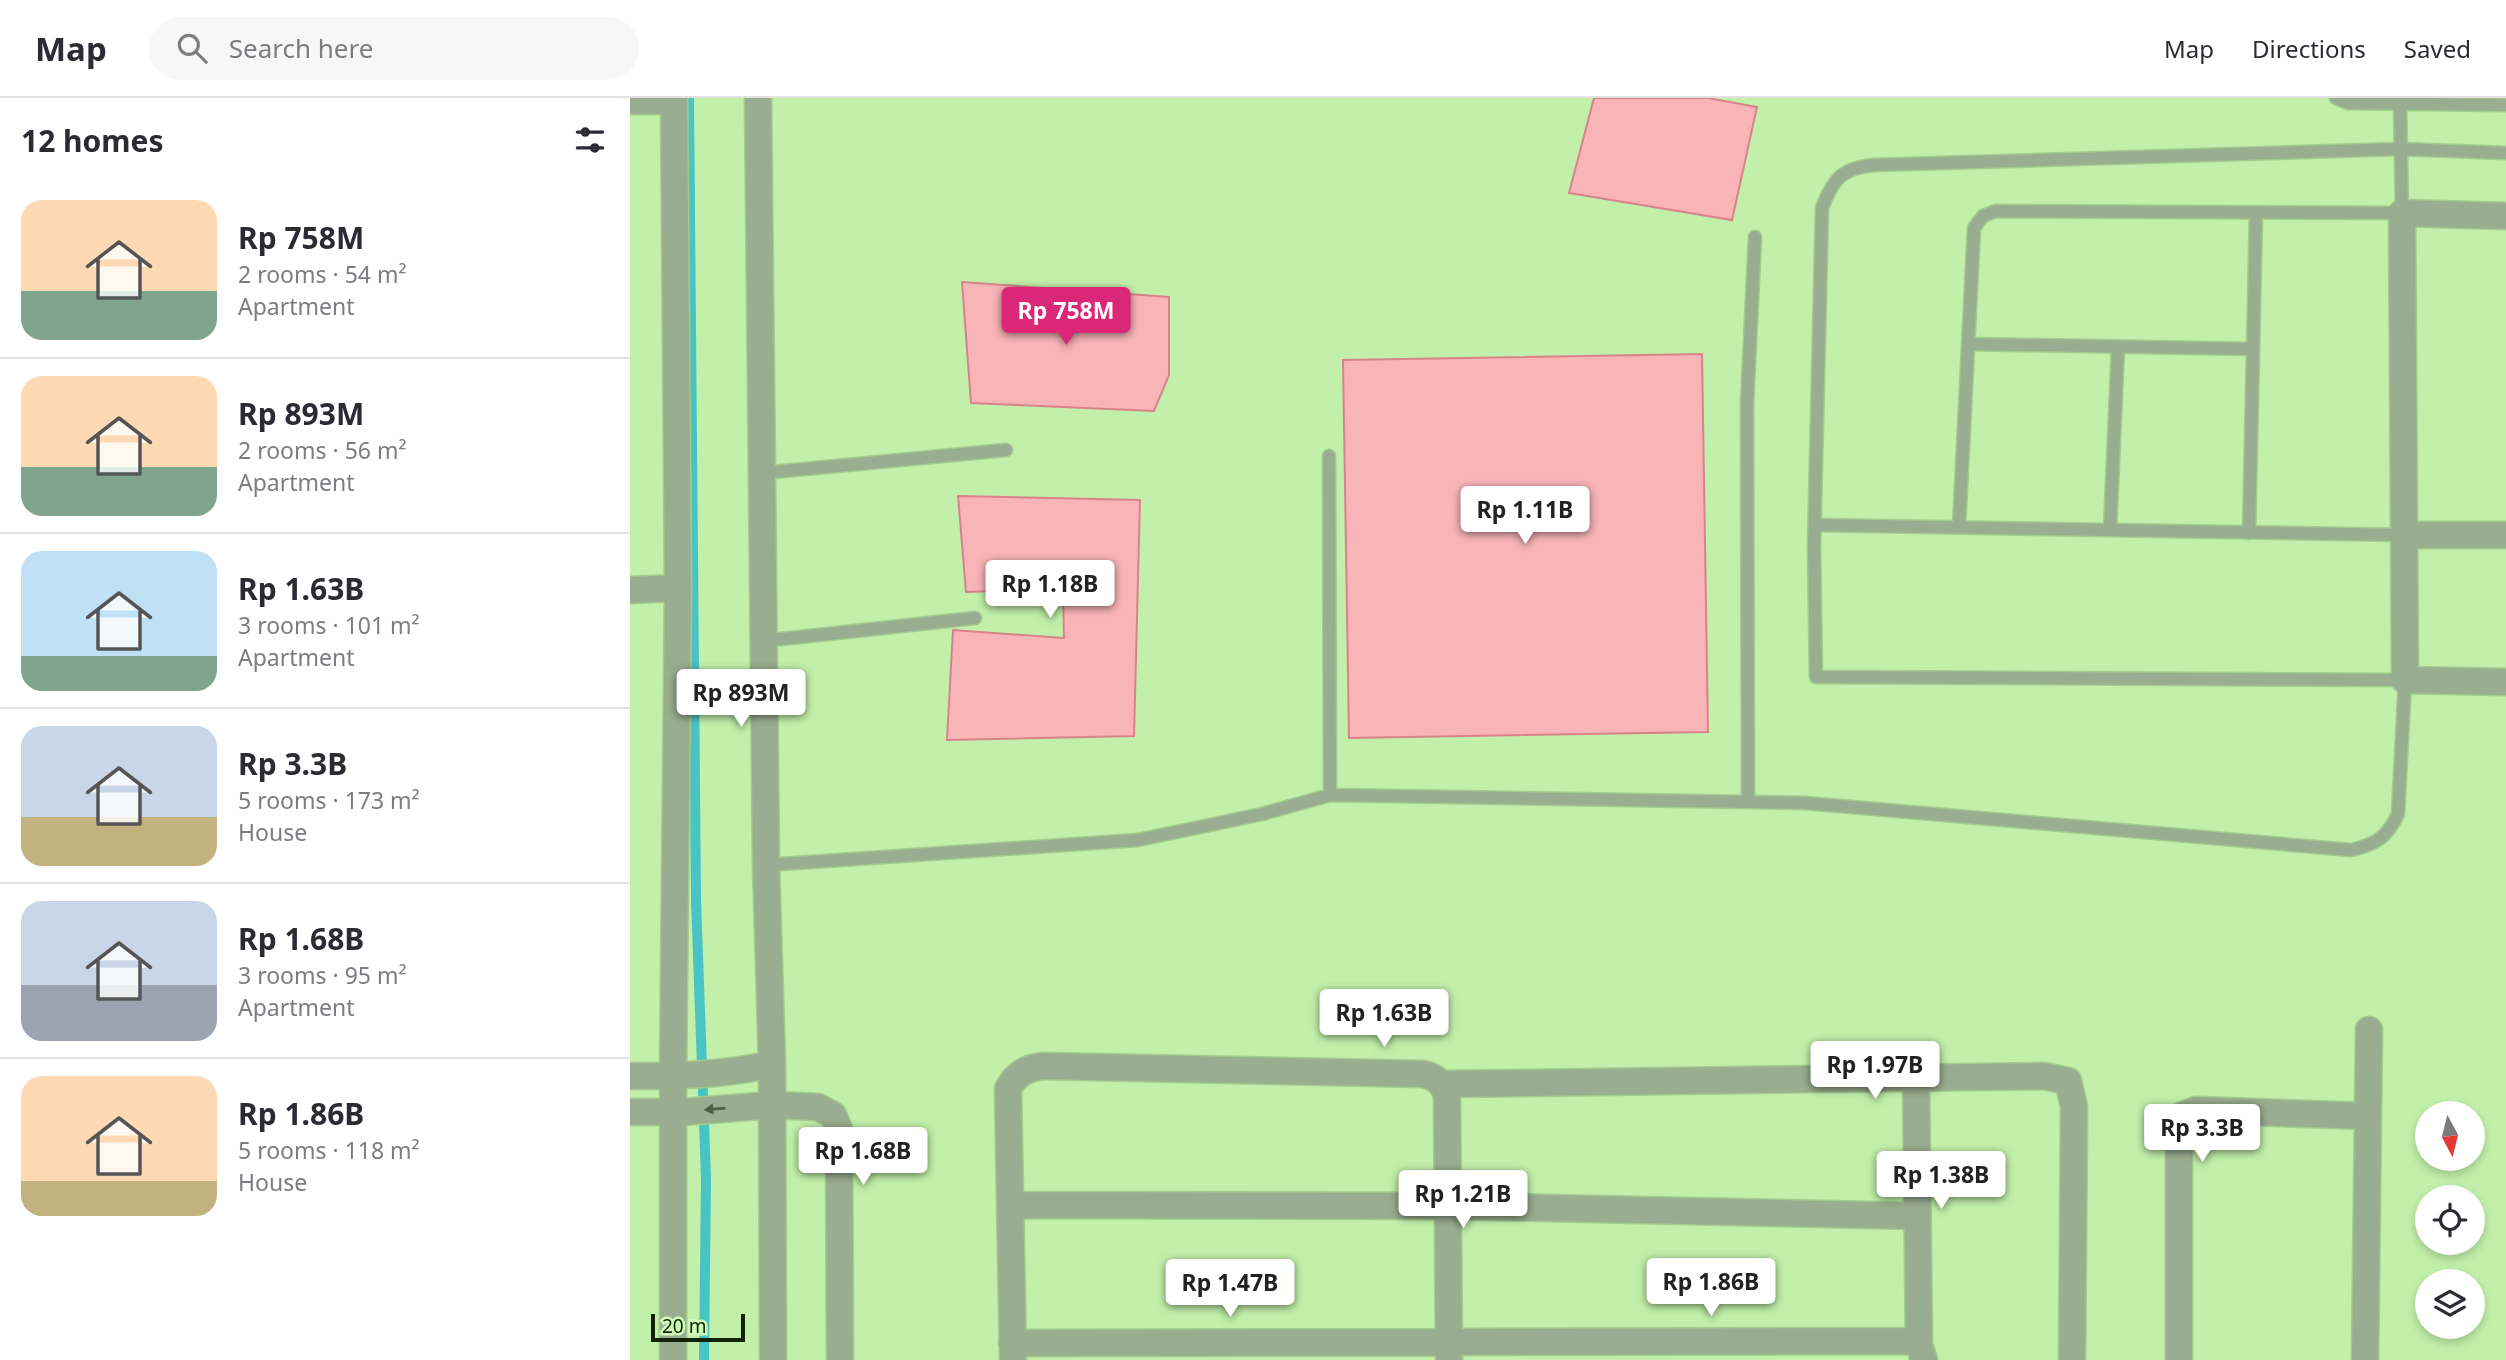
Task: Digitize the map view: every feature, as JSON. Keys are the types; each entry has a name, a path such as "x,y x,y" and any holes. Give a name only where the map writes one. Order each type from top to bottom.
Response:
{"street":[{"path":"758,98 766,865 772,1064 760,1106 773,1360"},
{"path":"630,101 674,99 679,1112 673,1360"},
{"path":"2506,216 2402,213 2405,680 2506,682"},
{"path":"2404,535 2506,535"},
{"path":"630,590 678,588"},
{"path":"2365,1360 2369,1030"},
{"path":"630,1076 678,1076 746,1070 772,1064"},
{"path":"1449,1352 1447,1094 1442,1084 1434,1077 1423,1074 1031,1068 1013,1079 1008,1089 1013,1351 1449,1352 1909,1341 1921,1353"},
{"path":"1442,1084 2044,1076 2068,1081 2074,1107 2072,1360"},
{"path":"1916,1077 1921,1353"},
{"path":"630,1112 679,1112 760,1106 818,1107 833,1115 839,1129 840,1360"},
{"path":"2179,1360 2179,1119 2196,1110 2368,1116"},
{"path":"1010,1205 1448,1206 1917,1216"}],"lane":[{"path":"2336,98 2348,103 2506,105"},
{"path":"1959,527 1974,228 1983,216 1996,211 2402,213 2400,104"},
{"path":"766,865 1138,839 1262,814 1330,795 1819,804 2351,849 2365,847 2391,829 2398,814 2405,680 1816,677 1822,208 1829,190 1839,176 1854,167 1874,165 2400,149 2506,153"},
{"path":"2249,533 2256,214"},
{"path":"1748,802 1747,404 1755,237"},
{"path":"1968,344 2253,349"},
{"path":"2110,530 2118,347"},
{"path":"762,473 1006,450"},
{"path":"1329,456 1330,795"},
{"path":"1816,525 2404,535"},
{"path":"763,640 975,618"}],"building":[{"path":"1594,98 1708,98 1757,107 1732,220 1569,193"},
{"path":"962,282 1169,297 1169,375 1154,411 971,403"},
{"path":"1702,354 1708,732 1349,738 1343,360"},
{"path":"958,496 1140,500 1134,736 947,740 953,630 1064,638 1063,589 966,592"}],"waterway":[{"path":"689,98 696,900 706,1178 704,1360"}]}
